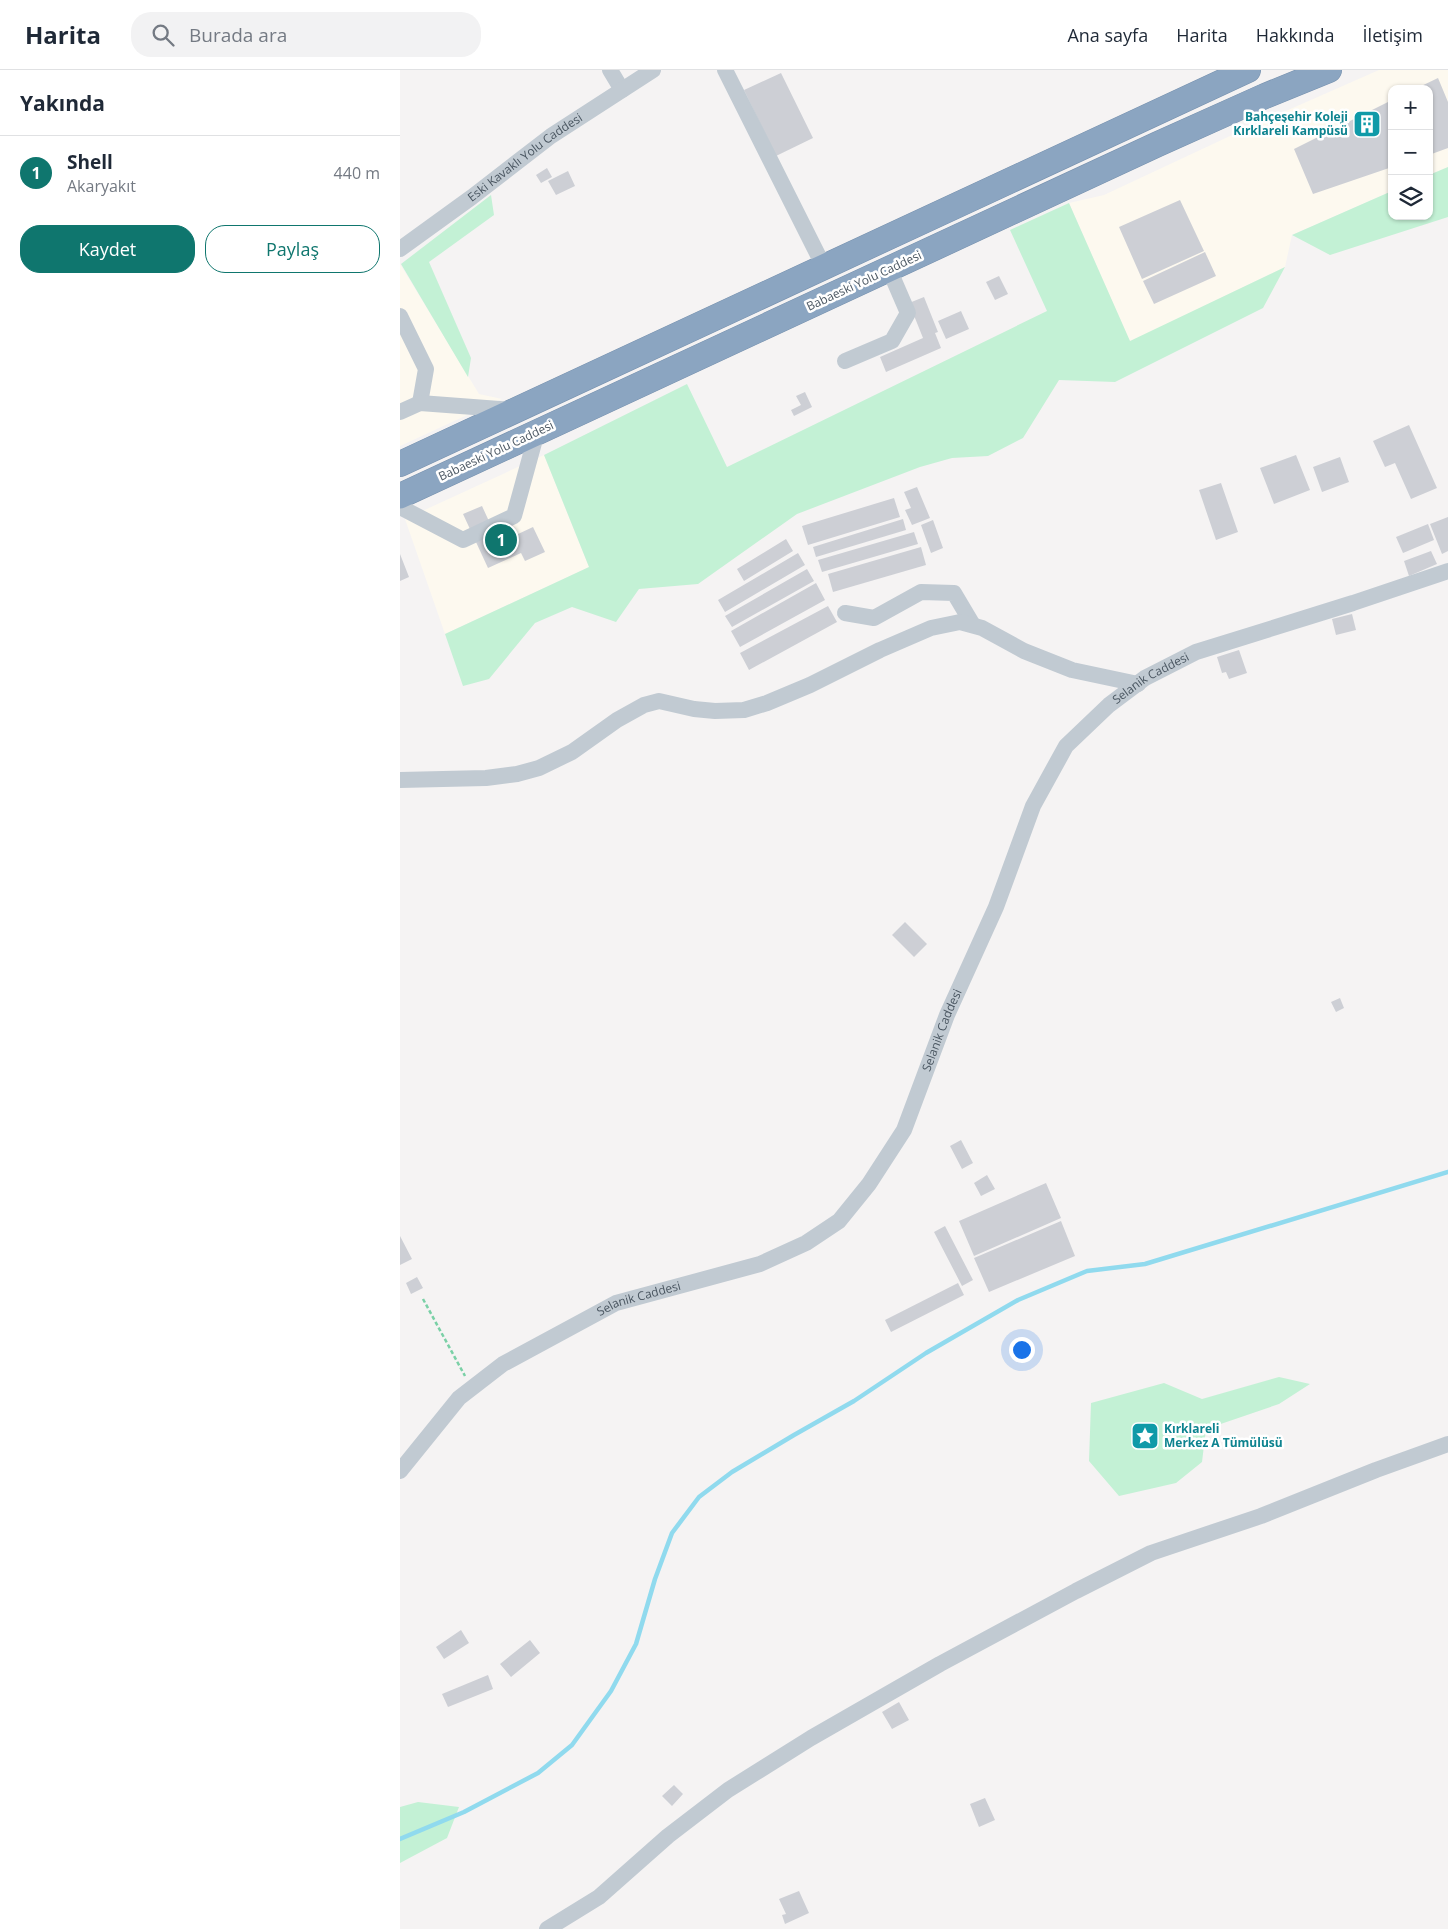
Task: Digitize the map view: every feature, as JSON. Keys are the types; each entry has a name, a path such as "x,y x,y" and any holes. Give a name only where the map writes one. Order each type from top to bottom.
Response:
{"highway":[{"path":"400,464 1248,70"},
{"name":"Babaeski Yolu Caddesi","path":"400,496 1158,144 1265,96 1329,70"}],"street":[{"path":"610,70 622,90"},
{"name":"Eski Kavaklı Yolu Caddesi","path":"400,249 472,197 551,136 653,70"},
{"path":"726,70 824,267"},
{"path":"846,361 892,341 908,313 889,269"},
{"path":"400,316 426,369 420,403"},
{"path":"400,412 420,403 514,410"},
{"path":"400,507 463,540 514,516 537,432"},
{"name":"Selanik Caddesi","path":"400,1471 459,1398 503,1364 616,1303 760,1264 806,1243 839,1221 869,1184 904,1130 947,1015 996,907 1033,806 1066,746 1109,705 1145,678 1196,652 1448,571"},
{"path":"845,613 874,618 921,592 954,592 972,625"},
{"path":"400,780 486,778 517,774 539,768 572,752 617,720 644,705 659,701 694,709 715,711 744,710 767,703 810,685 880,650 931,628 960,622 982,628 1024,651 1072,670 1138,684"},
{"path":"547,1929 599,1897 668,1836 728,1790 811,1738 940,1664 1068,1595 1151,1553 1261,1516 1376,1470 1448,1444"}],"path":[{"path":"423,1299 472,1388"}],"shaded area":[{"path":"1379,70 1448,70 1448,167 1433,173 1433,85 1388,85 1388,193 1292,235 1285,267 1130,342 1069,203 1104,195 1245,129"},
{"path":"400,264 479,394 502,399 400,446"},
{"path":"544,455 589,567 445,634 405,519"}],"green space":[{"path":"1448,167 1448,217 1330,255 1292,235 1388,193 1388,220 1433,220 1433,173"},
{"path":"491,195 494,215 429,262 471,358 468,377 401,264"},
{"path":"1069,203 1130,341 1285,267 1263,308 1115,382 1059,380 1023,438 988,456 952,458 920,467 797,514 698,584 639,589 616,622 572,607 535,623 489,679 463,686 445,634 589,567 544,455 687,384 727,467 1047,311 1010,230"},
{"path":"1279,1377 1310,1384 1279,1404 1206,1429 1202,1462 1176,1483 1119,1496 1089,1461 1091,1403 1164,1383 1202,1399"},
{"path":"418,1802 459,1807 447,1838 400,1863 400,1807"}],"building":[{"path":"781,73 813,138 776,156 744,90"},
{"path":"1438,78 1448,102 1448,148 1433,154 1433,85 1423,85"},
{"name":"Bahçeşehir Koleji Kırklareli Kampüsü","path":"1388,102 1388,168 1313,194 1294,149"},
{"path":"547,168 552,177 541,183 536,175"},
{"path":"568,171 575,186 556,195 548,181"},
{"path":"1180,200 1204,251 1142,279 1119,227"},
{"path":"1205,252 1216,276 1154,304 1143,281"},
{"path":"999,276 1008,294 995,300 986,282"},
{"path":"924,297 938,332 935,333 941,348 886,372 880,357 923,338 909,303"},
{"path":"961,311 969,329 946,339 938,321"},
{"path":"805,392 812,407 794,416 791,410 801,405 796,396"},
{"path":"1409,425 1437,488 1411,499 1395,463 1385,467 1373,441"},
{"path":"1296,455 1310,490 1274,504 1260,468"},
{"path":"1340,457 1349,482 1322,492 1313,467"},
{"path":"1221,483 1238,532 1216,540 1199,490"},
{"path":"917,487 930,518 912,525 905,510 911,508 904,492"},
{"path":"894,498 900,517 808,545 802,526"},
{"path":"482,506 499,543 533,527 545,552 525,561 521,553 488,568 463,514"},
{"path":"1448,517 1448,551 1442,554 1430,524"},
{"path":"903,519 906,530 816,557 813,547"},
{"path":"933,520 943,548 931,553 921,525"},
{"path":"1428,524 1434,540 1403,553 1396,537"},
{"path":"914,532 918,544 822,572 818,560"},
{"path":"786,539 793,551 744,581 737,569"},
{"path":"921,547 926,565 833,592 828,574"},
{"path":"1431,551 1437,564 1409,576 1404,561"},
{"path":"798,553 805,565 725,612 718,600"},
{"path":"400,554 409,577 400,581"},
{"path":"807,569 814,581 732,627 725,616"},
{"path":"816,583 825,600 740,647 731,631"},
{"path":"828,606 837,622 749,670 740,653"},
{"path":"1352,614 1356,630 1336,635 1332,619"},
{"path":"1239,650 1247,673 1229,679 1226,672 1222,673 1217,657"},
{"path":"905,922 927,944 914,957 892,935"},
{"path":"1340,998 1344,1008 1336,1012 1331,1002"},
{"path":"961,1140 973,1163 962,1169 950,1146"},
{"path":"987,1175 995,1189 981,1196 974,1183"},
{"path":"1046,1183 1061,1218 974,1256 959,1221"},
{"path":"1061,1221 1075,1256 989,1292 974,1258"},
{"path":"945,1226 973,1280 962,1286 934,1232"},
{"path":"400,1236 412,1259 400,1265"},
{"path":"417,1277 423,1288 411,1294 406,1283"},
{"path":"958,1283 964,1295 891,1332 885,1320"},
{"path":"461,1630 469,1643 444,1659 436,1647"},
{"path":"530,1640 540,1653 511,1677 500,1664"},
{"path":"488,1675 493,1689 448,1707 442,1694"},
{"path":"899,1702 909,1720 892,1729 882,1712"},
{"path":"674,1785 683,1794 672,1806 662,1796"},
{"path":"985,1798 995,1820 979,1827 970,1804"},
{"path":"799,1891 809,1913 785,1924 782,1915 786,1914 779,1899"}],"waterway":[{"path":"400,1839 464,1812 538,1773 572,1745 611,1691 636,1644 655,1579 672,1533 699,1497 732,1472 854,1401 926,1353 1018,1300 1087,1271 1145,1264 1448,1172"}],"place":[{"name":"Bahçeşehir Koleji Kırklareli Kampüsü","path":"1367,124"},
{"name":"Shell","path":"501,540"},
{"name":"Kırklareli Merkez A Tümülüsü","path":"1145,1436"}]}
